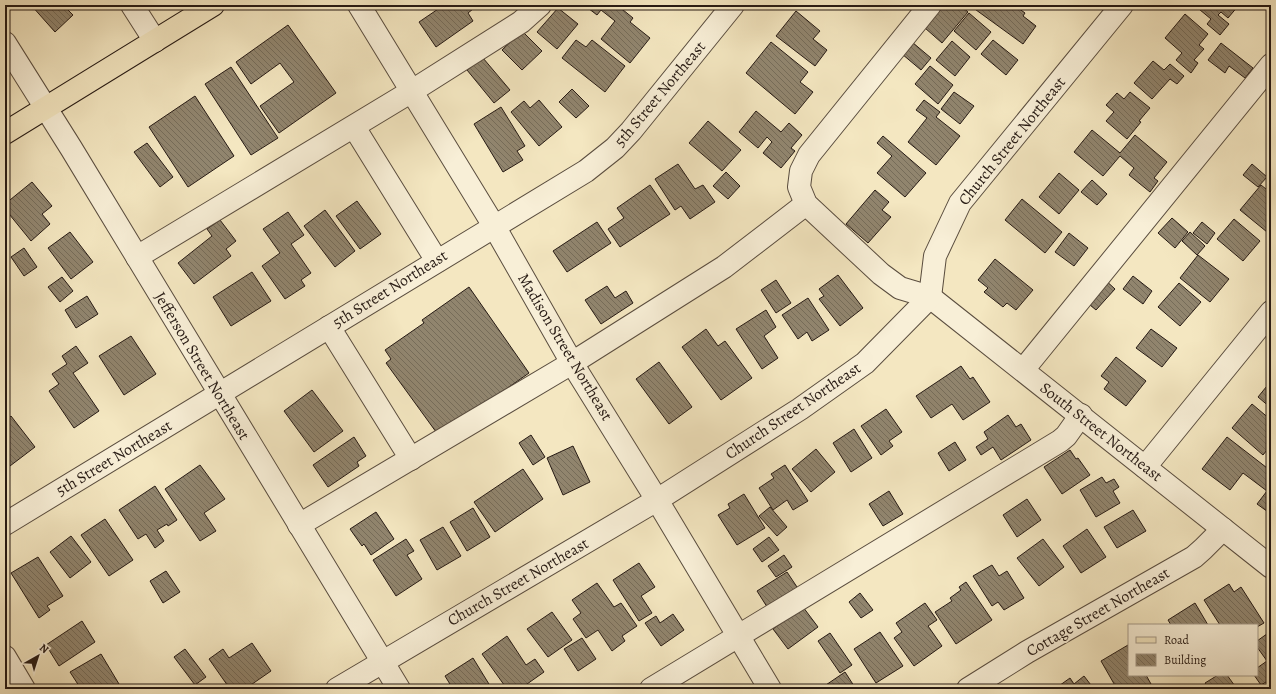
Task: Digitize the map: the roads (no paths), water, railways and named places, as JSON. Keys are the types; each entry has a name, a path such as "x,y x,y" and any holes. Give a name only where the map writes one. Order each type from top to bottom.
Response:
{"main road":[{"path":"5,133 213,5"}],"street":[{"path":"132,5 155,41"},
{"name":"Madison Street Northeast","path":"359,5 494,226 572,363 657,500 770,689"},
{"path":"137,257 412,92 521,22 540,5"},
{"name":"5th Street Northeast","path":"5,524 586,171 615,148 631,131 733,5"},
{"path":"930,5 809,155 801,171 799,187 806,204 881,274 900,288 930,297"},
{"name":"Church Street Northeast","path":"337,689 382,661 657,500 800,409 865,363 930,297 935,256 960,203 1122,5"},
{"name":"Jefferson Street Northeast","path":"5,43 137,257 399,689"},
{"path":"1023,370 1271,65"},
{"path":"354,126 437,261"},
{"path":"299,525 572,363 724,267 806,204"},
{"name":"South Street Northeast","path":"930,297 1081,415 1223,529 1267,556"},
{"path":"1145,466 1271,312"},
{"path":"328,327 410,459"},
{"path":"651,689 1060,441 1066,436 1081,415"},
{"name":"Cottage Street Northeast","path":"968,689 1027,652 1194,557 1223,529"},
{"path":"5,657 24,689"}]}
